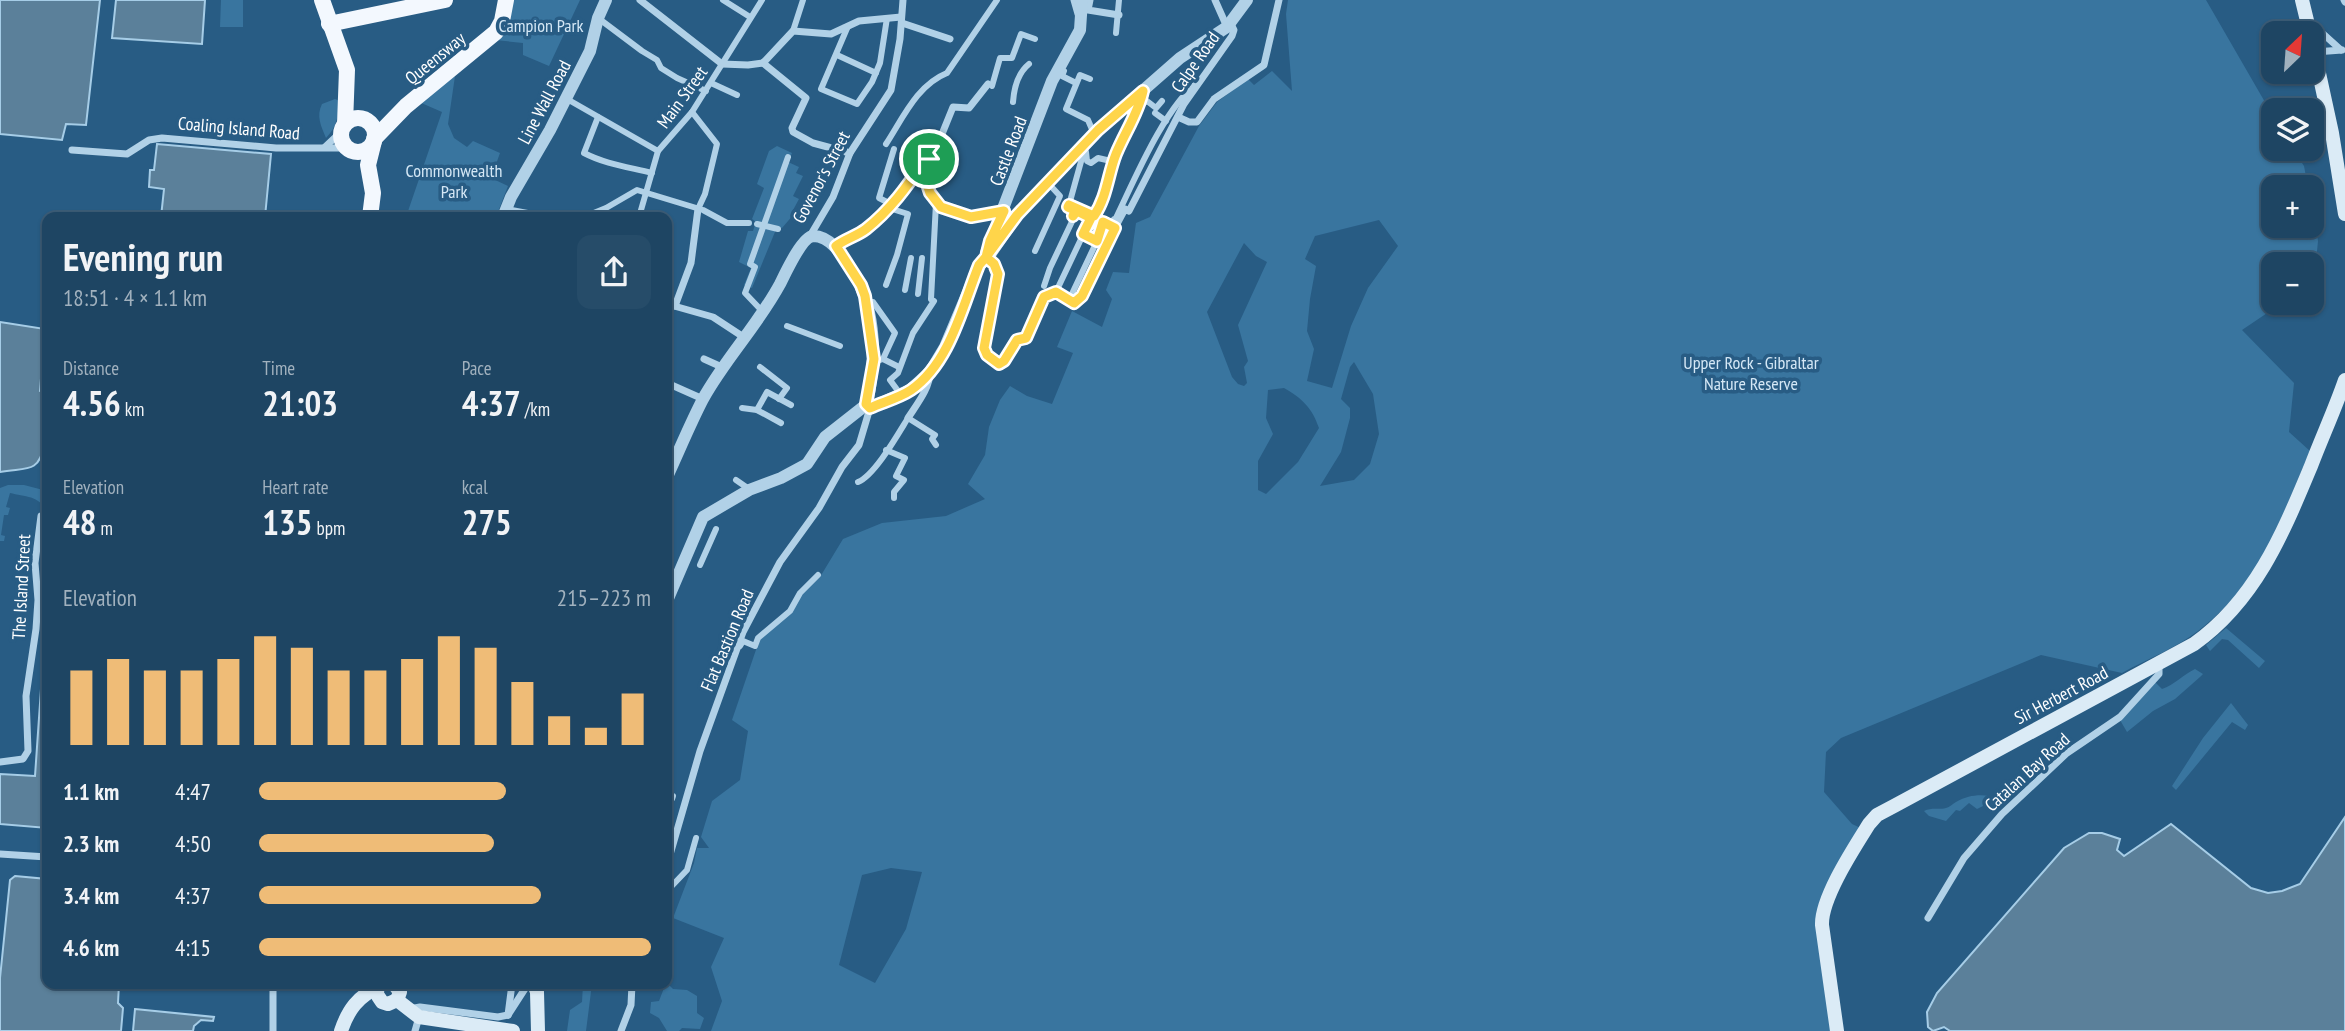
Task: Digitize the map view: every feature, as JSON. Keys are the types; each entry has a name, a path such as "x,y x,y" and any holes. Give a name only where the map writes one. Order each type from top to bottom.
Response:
{"main road":[{"path":"322,0 347,70 367,150 353,151"},
{"path":"329,24 445,0"},
{"name":"Queensway","path":"371,212 373,193 361,130 396,116 496,32 502,21 506,0"},
{"path":"2302,0 2307,21"},
{"path":"2321,84 2345,214"},
{"path":"361,130 343,142 368,164"},
{"name":"Sir Herbert Road","path":"1837,1031 1822,925 1823,911 1868,824 1894,806 2159,664 2210,633 2234,609 2258,578 2283,532 2345,380"},
{"path":"341,1031 349,1010 366,993 378,989"},
{"path":"394,989 400,992 410,1014 438,1021 513,1031"},
{"path":"535,989 538,1031"}],"street":[{"name":"Line Wall Road","path":"505,212 567,99 590,51 598,18 606,0"},
{"path":"640,0 722,64 748,65 763,63 793,31 803,0"},
{"path":"723,0 750,17"},
{"name":"Main Street","path":"641,212 658,150 706,91 762,0"},
{"name":"Govenor's Street","path":"672,466 703,399 763,312 809,237 833,197 850,153 891,90 903,0"},
{"path":"886,144 916,96 933,79 947,72 997,0"},
{"path":"1074,0 1081,28"},
{"path":"1081,28 1082,0"},
{"path":"1090,0 1088,10 1119,15"},
{"path":"1116,33 1119,0"},
{"path":"1215,0 1229,25"},
{"path":"1044,286 1077,211 1091,218 1056,293 1044,297 1026,338 1017,340 1004,361 999,364 987,355 984,348 998,274 994,264 986,257 1017,215 1088,141 1180,58 1229,25 1244,4 1230,0"},
{"name":"Calpe Road","path":"1178,117 1197,122 1214,99 1264,65 1279,0"},
{"path":"2306,16 2339,50"},
{"path":"598,18 657,60 661,68 706,91"},
{"path":"793,31 831,34 859,21 887,18 902,20 950,39"},
{"path":"848,26 821,89 858,104 880,63 887,18"},
{"name":"Calpe Road","path":"1112,222 1118,222 1125,209 1129,211 1184,104 1233,34 1229,25"},
{"name":"Castle Road","path":"672,589 703,517 751,490 807,464 825,437 867,404 911,390 930,372 945,347 979,265 986,257 1050,87 1081,28"},
{"path":"1004,211 971,217 941,207 936,203 927,184 929,159 932,147 940,139 953,107 969,108 990,85 1000,58 1012,58 1021,34 1035,39"},
{"path":"1068,52 1069,59 1062,76 1076,83"},
{"path":"837,55 876,73"},
{"path":"763,63 806,98 793,132 813,143 850,153"},
{"path":"1013,102 1022,69 1029,64"},
{"path":"1090,79 1080,75 1066,109 1088,120 1085,152 1087,161 1091,163 1098,158 1111,161 1112,165"},
{"path":"1112,222 1166,121 1189,88 1202,78"},
{"path":"711,83 737,95"},
{"path":"1069,205 1094,216 1106,193 1112,165 1139,106 1143,91"},
{"path":"567,99 658,150"},
{"path":"1139,106 1147,101 1156,108 1162,101"},
{"path":"672,303 691,263 698,209 705,194 717,144 692,111"},
{"path":"1155,113 1166,121"},
{"path":"598,117 584,153 603,163 619,164 652,173"},
{"path":"324,148 361,130"},
{"name":"Coaling Island Road","path":"72,150 127,153 149,140 162,138 276,148 353,151"},
{"path":"1069,205 1088,141"},
{"path":"886,285 908,214 879,198 894,149"},
{"path":"763,312 745,293 755,267 750,264 760,225 788,157"},
{"path":"836,246 864,231 891,207 924,161 929,159"},
{"path":"1098,167 1102,159"},
{"path":"1035,251 1060,196 1048,183"},
{"path":"596,212 637,190 698,209 727,223 749,223"},
{"path":"901,394 890,380 898,373 914,334 933,300 936,203"},
{"path":"1069,205 1068,207 1075,210 1072,215 1074,216"},
{"path":"1067,299 1070,298 1097,241 1103,222 1112,222"},
{"path":"1056,293 1074,303 1083,295 1115,228 1112,222"},
{"path":"760,225 778,229"},
{"path":"1083,234 1097,241"},
{"path":"809,237 813,236 836,246 863,290 879,359"},
{"path":"1061,245 1075,252"},
{"path":"905,290 911,258"},
{"path":"918,294 922,258"},
{"path":"866,302 873,302 895,333 879,359 867,404"},
{"path":"672,305 713,317 745,338"},
{"path":"787,326 840,346"},
{"path":"704,359 722,370"},
{"path":"879,359 899,367"},
{"path":"760,367 787,388 779,399"},
{"path":"858,482 863,480 908,418 927,384 930,372"},
{"path":"672,386 703,399"},
{"path":"757,410 766,392 791,405"},
{"name":"Flat Bastion Road","path":"672,848 698,759 738,645 775,571 859,445 867,404"},
{"path":"742,408 757,410 781,423"},
{"path":"908,418 932,432 936,445"},
{"path":"886,450 905,458 895,476 904,480 894,492 894,498"},
{"path":"736,480 751,490"},
{"name":"The Island Street","path":"0,762 23,759 28,751 26,696 36,629 38,600 35,564 41,516"},
{"path":"701,565 716,529"},
{"path":"738,645 741,646 743,641 755,646 758,638 790,611 800,593 818,575"},
{"name":"Catalan Bay Road","path":"1928,918 1964,858 2002,814 2075,747 2120,717 2159,674 2159,664"},
{"path":"672,886 687,870 696,838"},
{"path":"1,853 42,857"},
{"path":"273,989 273,1031"},
{"path":"508,1016 511,989"},
{"path":"508,1016 525,989"},
{"path":"538,1001 540,989"},
{"path":"621,1031 631,1006 632,989"},
{"path":"410,1014 421,1007 508,1016"}],"green space":[{"path":"221,0 243,0 243,27 220,27"},
{"name":"Campion Park","path":"507,0 580,0 549,66 523,55 523,43 495,40"},
{"name":"Upper Rock - Gibraltar Nature Reserve","path":"1288,0 2206,0 2263,98 2261,161 2301,161 2304,166 2306,175 2261,175 2261,238 2318,238 2317,252 2261,252 2261,315 2264,315 2242,330 2294,383 2289,432 2310,451 2278,526 2253,572 2219,613 2189,637 2122,673 2041,655 1841,738 1826,752 1824,792 1852,824 1865,830 1825,903 1837,1031 711,1031 722,1001 711,967 724,938 673,918 697,848 709,848 701,837 712,801 740,780 748,731 732,720 760,638 791,613 801,595 820,577 843,539 882,523 946,516 985,499 968,484 985,455 989,427 1000,400 1010,386 1027,396 1052,404 1073,353 1057,347 1072,311 1102,327 1112,299 1106,290 1113,272 1129,273 1136,223 1150,217 1199,126 1217,102 1248,79 1254,85 1272,71 1292,91 1286,14","holes":["1379,220 1398,246 1368,288 1351,326 1332,388 1307,381 1314,349 1307,331 1316,266 1305,259 1315,236","1244,243 1256,256 1267,262 1238,325 1248,361 1244,367 1247,383 1244,386 1232,377 1207,312","1354,362 1373,394 1379,434 1370,464 1354,480 1320,486 1341,452 1350,418 1350,408 1341,399 1350,367","1284,388 1296,396 1306,405 1319,428 1298,462 1266,494 1258,490 1258,461 1273,434 1266,418 1268,390","891,868 922,872 906,929 875,983 839,965 862,875"]},
{"name":"Commonwealth Park","path":"455,76 448,124 454,138 467,147 473,141 500,153 491,178 508,186 498,212 408,212 442,112 419,102"},
{"path":"335,99 340,101 338,116 333,130 326,138 320,121 320,108 322,104"},
{"path":"777,146 792,153 788,162 799,167 796,173 803,176 793,196 799,199 792,212 794,214 782,228 777,227 752,288 744,285 751,268 739,262 748,231 753,231 756,222 752,219 764,188 757,184 769,151"},
{"path":"24,485 42,490 42,505 39,501 10,493 6,507 10,508 8,515 4,515 1,535 5,536 4,541 0,541 0,488"},
{"path":"2226,628 2265,661 2259,668 2228,640 2222,639 2210,651 2206,645"},
{"path":"2195,669 2203,674 2175,699 2153,711 2127,732 2120,720 2155,682 2162,689"},
{"path":"2231,703 2248,725 2245,730 2232,722 2176,790 2172,786 2203,738"},
{"path":"2052,757 1993,806 1989,803 1977,809 1969,803 1960,811 1956,810 1946,821 1929,816 1924,811 1946,808 1972,796 1998,798 2037,765"},
{"path":"583,989 591,989 586,1031 567,1031 570,1010 582,1002"},
{"path":"664,989 687,990 697,996 697,1013 704,1018 700,1029 667,1031 659,1018 650,1013 651,1002 659,1001"}],"shaded area":[{"path":"0,0 100,0 86,125 66,124 62,140 0,134"},
{"path":"116,0 205,0 202,44 112,38"},
{"path":"157,144 271,154 265,212 162,212 164,189 149,187 150,170 154,170"},
{"path":"0,322 42,329 42,455 29,468 0,472"},
{"path":"42,674 42,828 0,824 0,774 35,776"},
{"path":"2345,817 2345,1031 1950,1031 1944,1027 1933,1031 1928,1027 1927,1012 1937,993 2064,848 2089,833 2102,833 2120,839 2117,850 2124,856 2171,824 2251,888 2268,893 2300,884"},
{"path":"15,876 42,879 42,989 119,989 118,1003 123,1008 121,1031 0,1031 0,978 10,880"},
{"path":"135,1009 214,1017 213,1021 201,1020 194,1026 193,1031 133,1031"}],"route":[{"path":"929,159 924,161 887,211 864,231 836,246 863,290 874,349 866,404 870,408 911,390 930,372 945,347 979,265 986,257 997,268 998,274 983,344 987,355 999,364 1004,361 1017,340 1026,338 1044,297 1056,292 1074,303 1082,296 1115,228 1103,222 1097,241 1083,234 1091,218 1077,211 1073,216 1075,210 1068,207 1069,205 1094,216 1100,208 1115,156 1138,109 1143,91 1098,130 1017,215 986,257 990,241 1004,211 971,217 941,207 936,203 927,184 929,159"}]}
